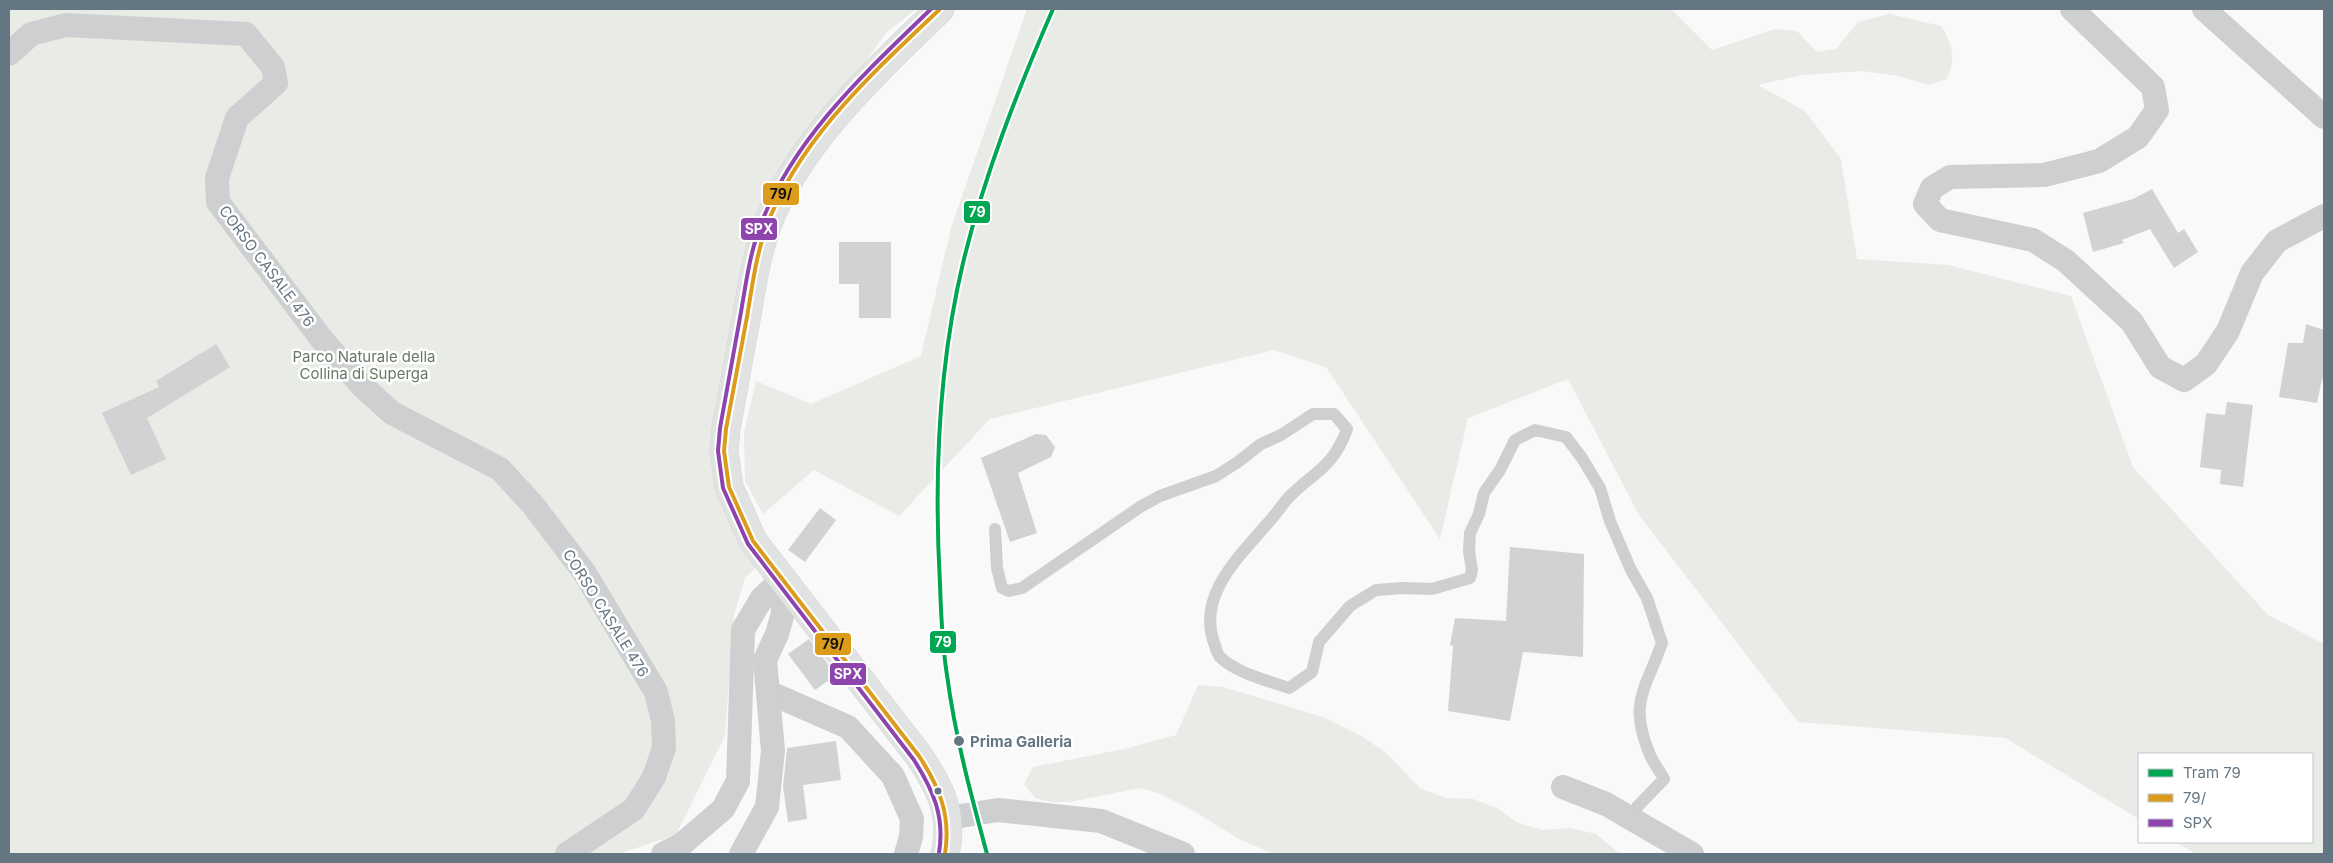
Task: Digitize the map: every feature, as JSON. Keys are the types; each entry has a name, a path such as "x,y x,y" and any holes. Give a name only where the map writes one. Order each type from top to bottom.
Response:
{"street":[{"path":"940,9 867,80 797,168 774,208 755,268 726,429 726,470 730,487 746,528 782,580 919,756 932,776 948,818 948,838 945,854"},
{"path":"2072,9 2153,87 2157,110 2138,137 2100,161 2044,174 1950,177 1932,188 1925,204 1940,220 2033,240 2066,260 2132,322 2160,367 2184,380 2206,364 2228,331 2252,273 2278,241 2324,216"},
{"path":"2204,9 2324,116"},
{"name":"CORSO CASALE 476","path":"9,54 31,34 66,25 246,34 273,67 276,83 236,118 217,178 218,202 320,337 361,385 392,413 500,469 533,505 584,572 656,692 663,721 664,748 654,777 634,809 567,854"},
{"path":"741,854 767,807 773,751 765,660 777,634 782,614 782,580"},
{"path":"663,854 681,845 723,809 738,781 743,630 762,598 782,580"},
{"path":"768,692 848,727 894,776 912,820 912,837 906,854"},
{"path":"1563,787 1606,804 1692,854"},
{"path":"948,818 998,810 1101,821 1183,854"}],"lane":[{"path":"995,528 997,568 1002,588 1009,591 1022,588 1140,506 1160,496 1216,476 1261,444 1281,435 1312,414 1334,414 1347,429 1340,449 1322,470 1289,497 1241,553 1222,577 1210,610 1211,635 1219,656 1246,673 1290,688 1312,672 1319,642 1350,606 1376,590 1403,588 1432,589 1470,578 1472,570 1469,550 1470,533 1479,514 1484,492 1500,470 1515,440 1535,430 1566,437 1582,458 1600,488 1610,521 1631,570 1647,598 1662,643 1643,687 1638,708 1651,758 1664,779 1629,818"}],"green space":[{"name":"Parco Naturale della Collina di Superga","path":"9,9 916,9 886,33 800,152 712,437 757,567 745,578 734,615 725,736 676,835 618,854 9,854"},
{"path":"1027,9 1671,9 1712,50 1775,29 1797,31 1817,52 1836,49 1858,22 1890,14 1941,26 1951,46 1952,65 1947,79 1929,85 1898,76 1863,71 1802,75 1758,85 1805,111 1841,159 1857,259 1948,265 2071,296 2133,467 2268,615 2324,644 2324,854 2196,854 2178,843 2313,843 2313,753 2138,753 2138,818 2005,738 1798,722 1639,515 1568,379 1468,418 1440,539 1326,367 1274,350 990,419 899,516 814,470 763,514 745,481 744,432 756,381 811,404 921,356 951,228"},
{"path":"1198,685 1223,687 1323,717 1363,737 1385,752 1420,788 1445,798 1473,799 1497,808 1518,823 1543,830 1570,828 1596,834 1616,851 1623,854 1274,854 1239,839 1192,810 1158,793 1140,788 1070,802 1052,802 1035,798 1024,784 1033,767 1124,749 1176,735"}],"building":[{"path":"2152,189 2178,233 2184,229 2198,252 2174,268 2150,229 2122,240 2124,243 2093,252 2083,213 2133,199"},
{"path":"839,242 891,242 891,318 859,318 859,284 839,284"},
{"path":"2306,324 2324,330 2324,379 2322,379 2317,403 2279,397 2288,343 2303,343"},
{"path":"216,344 230,367 147,418 166,459 131,475 102,413 159,387 156,381"},
{"path":"2227,402 2253,405 2243,487 2220,484 2221,470 2200,467 2206,413 2225,415"},
{"path":"1036,434 1046,435 1055,447 1051,457 1018,473 1037,533 1010,542 981,458"},
{"path":"820,508 836,520 805,562 788,550"},
{"path":"1510,547 1584,554 1583,657 1523,652 1510,721 1448,711 1453,646 1450,645 1455,618 1506,621"},
{"path":"809,639 836,675 815,690 788,654"},
{"path":"836,741 841,780 803,785 807,819 788,822 783,787 787,748"}],"tram line":[{"name":"79","path":"987,854 959,743 950,698 944,652 938,544 938,463 943,382 955,303 971,231 1002,134 1053,9"}],"transit line":[{"name":"SPX","path":"931,9 857,82 834,108 812,134 775,192 761,224 751,257 720,428 718,451 723,488 748,544 914,760 927,782 939,815 939,853"},
{"name":"79/","path":"940,9 889,57 840,109 797,165 780,196 766,228 757,261 726,429 724,451 729,487 753,541 919,756 933,779 945,815 945,854"}],"place":[{"name":"Prima Galleria","path":"959,741"}]}
